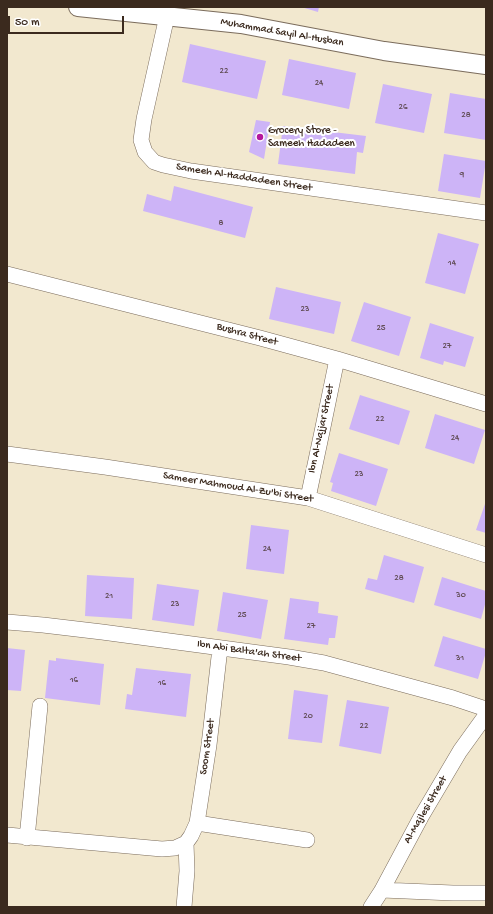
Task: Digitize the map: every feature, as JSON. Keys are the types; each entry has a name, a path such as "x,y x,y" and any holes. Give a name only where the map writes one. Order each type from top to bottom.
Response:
{"street":[{"name":"Muhammad Sayil Al-Husban","path":"78,7 241,24 384,51 486,65"},
{"name":"Sameeh Al-Haddadeen Street","path":"167,16 144,119 141,140 145,152 154,162 191,171 486,213"},
{"name":"Bushra Street","path":"7,274 260,338 486,404"},
{"name":"Ibn Al-Najjar Street","path":"308,498 336,359"},
{"name":"Sameer Mahmoud Al-Zu'bi Street","path":"7,454 105,467 308,498 486,555"},
{"name":"Ibn Abi Balta'ah Street","path":"7,622 50,626 289,657 324,663 453,698 486,709"},
{"name":"Soom Street","path":"186,842 191,836 197,823 209,745 220,648"},
{"path":"27,838 40,706"},
{"name":"Al-Majlesi Street","path":"371,907 460,751 486,715"},
{"path":"197,823 307,840"},
{"path":"7,835 27,838 162,848 175,848 186,842 187,871 184,907"},
{"path":"382,890 486,893"}],"building":[{"path":"301,7 319,7 318,12"},
{"path":"190,44 266,61 257,99 182,82"},
{"path":"289,59 356,73 349,109 282,95"},
{"path":"383,84 432,94 424,133 375,123"},
{"path":"450,93 486,99 486,140 444,133"},
{"name":"Grocery Store - Sameeh Hadadeen","path":"256,120 270,122 264,159 249,152"},
{"path":"283,126 366,136 363,153 357,152 355,174 278,164"},
{"path":"444,154 486,161 480,198 438,191"},
{"path":"174,186 253,207 245,238 143,211 147,194 171,201"},
{"path":"438,233 479,244 465,294 425,283"},
{"path":"276,287 341,302 334,334 269,319"},
{"path":"364,302 411,317 399,356 351,341"},
{"path":"430,323 474,337 465,367 444,361 443,365 420,358"},
{"path":"360,395 410,411 399,445 349,429"},
{"path":"435,414 485,430 474,464 425,448"},
{"path":"339,453 388,469 376,506 331,491 333,483 330,482"},
{"path":"486,501 486,533 476,530"},
{"path":"251,525 289,530 284,574 246,569"},
{"path":"384,555 424,567 414,603 365,589 368,578 377,580"},
{"path":"87,575 134,578 132,619 85,616"},
{"path":"442,577 486,591 486,601 481,619 434,605"},
{"path":"157,584 199,590 194,626 152,620"},
{"path":"223,592 268,600 261,639 217,631"},
{"path":"290,598 319,602 318,613 338,616 335,638 329,638 328,645 284,639"},
{"path":"443,636 486,649 478,679 434,666"},
{"path":"7,648 25,650 21,691 7,690"},
{"path":"56,658 104,664 100,705 45,698 49,660 56,661"},
{"path":"136,668 191,674 186,717 125,709 127,694 132,695"},
{"path":"294,690 328,695 322,743 288,739"},
{"path":"347,700 389,707 381,754 339,746"}],"place":[{"name":"Grocery Store - Sameeh Hadadeen","path":"260,137"}]}
